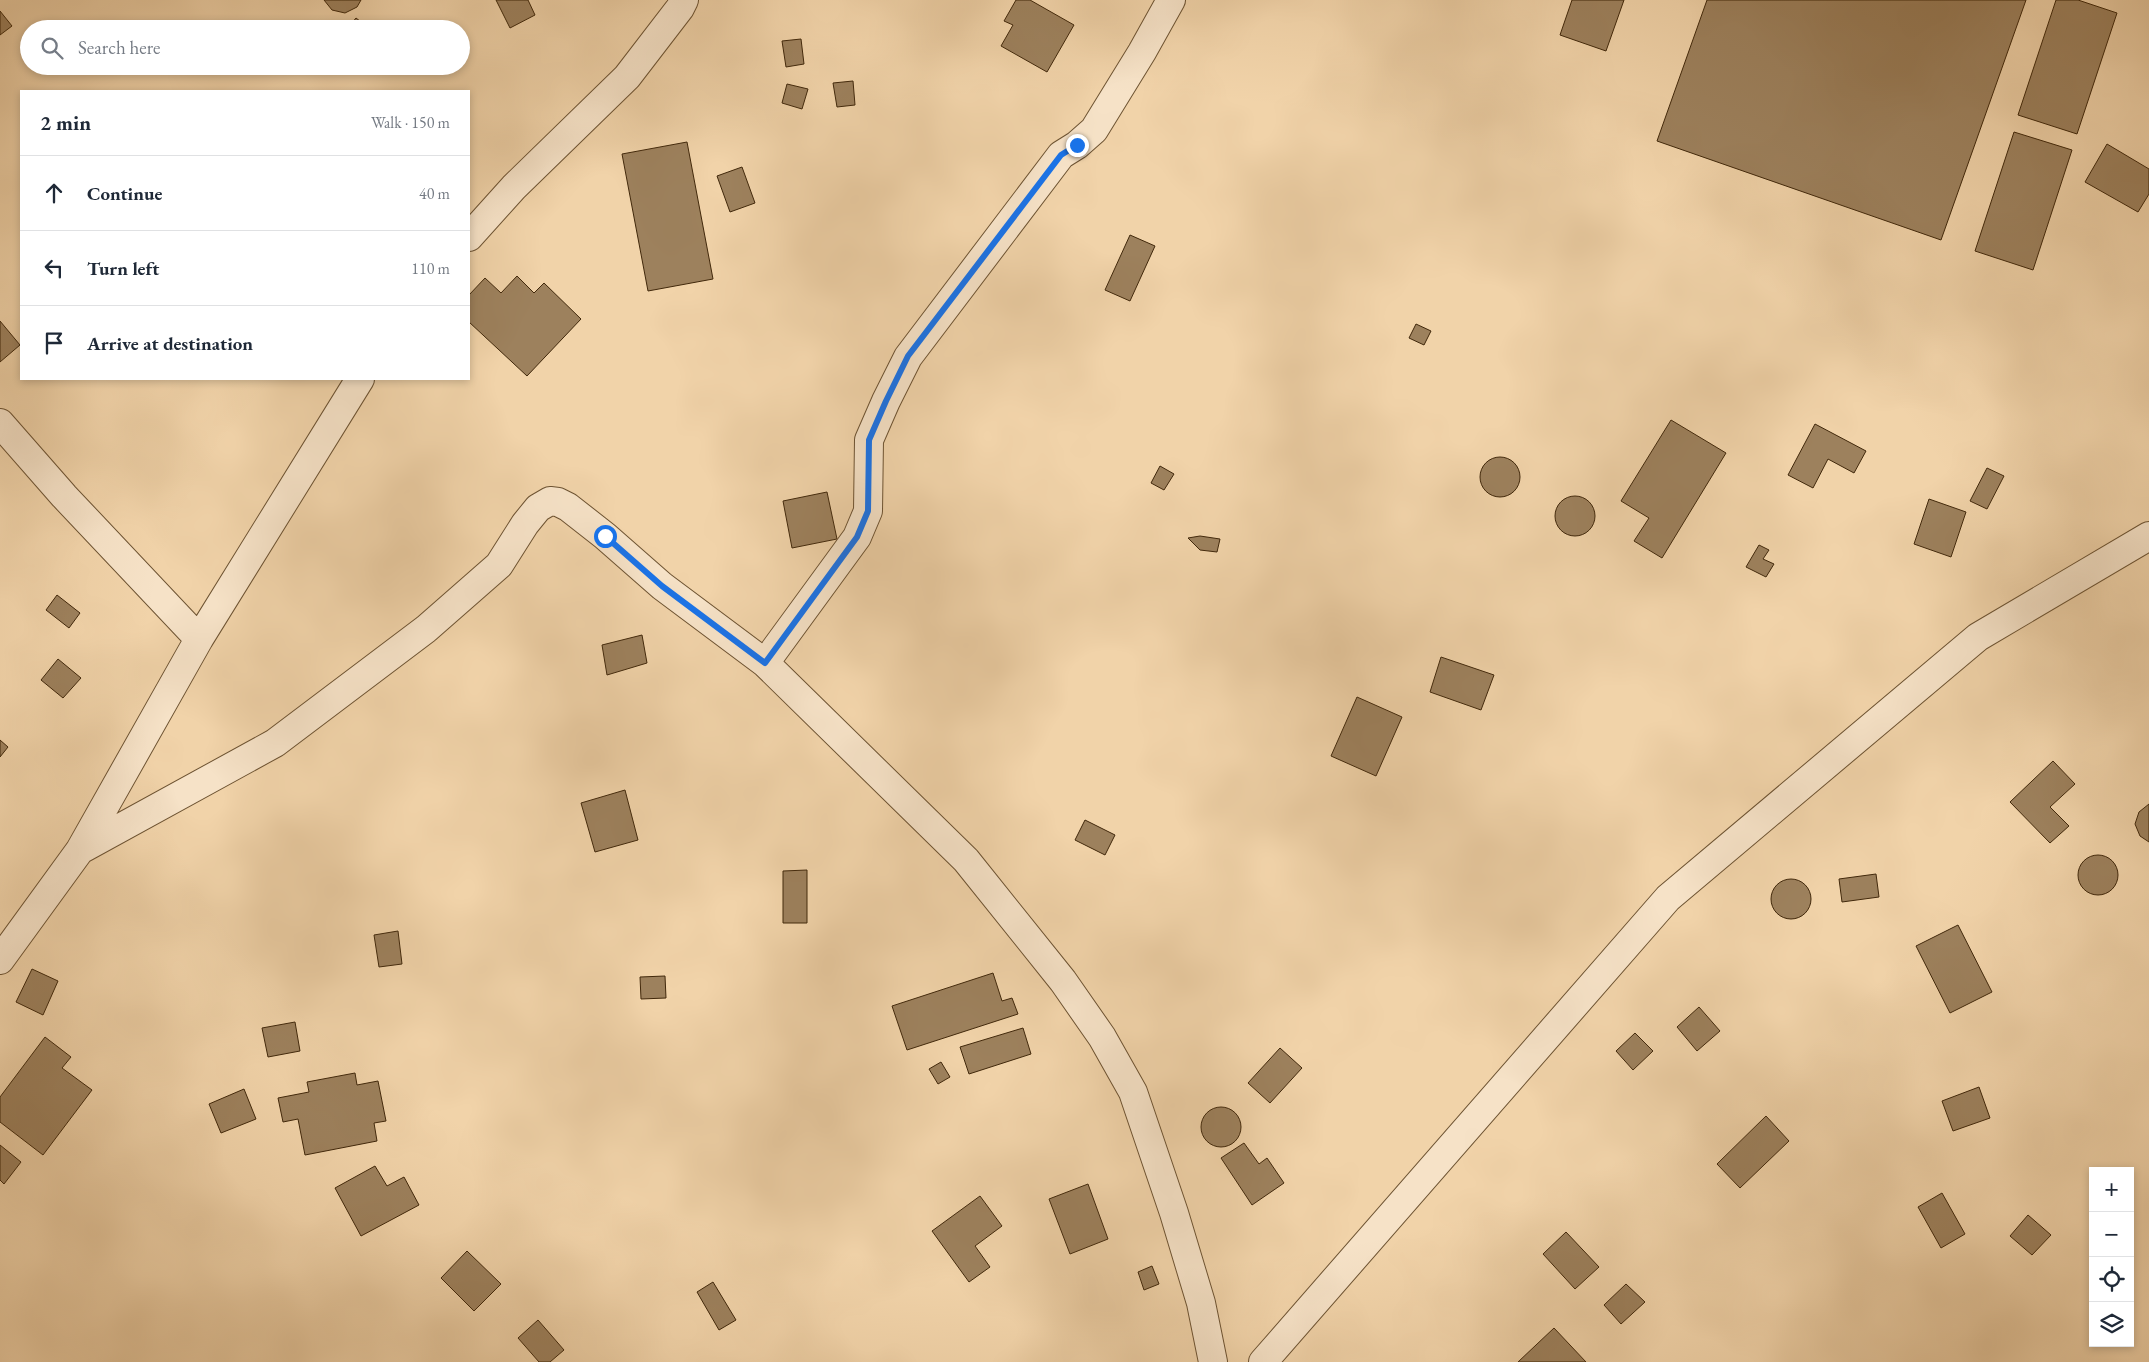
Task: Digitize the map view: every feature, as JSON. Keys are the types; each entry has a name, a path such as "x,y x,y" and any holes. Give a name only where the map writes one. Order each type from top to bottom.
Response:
{"street":[{"path":"470,237 514,187 626,77 680,8 684,0"},
{"path":"765,663 857,537 868,511 869,440 908,356 1061,155 1077,145 1094,130 1142,52 1171,0"},
{"path":"4,942 80,850 200,639 359,380"},
{"path":"0,422 64,496 200,639"},
{"path":"80,850 275,743 426,629 499,565 538,508 550,502 558,502 568,507 605,536 662,586 765,663 966,860 1063,981 1102,1037 1133,1092 1171,1204 1201,1303 1212,1362"},
{"path":"1277,1356 1668,898 1978,637 2149,536"}],"building":[{"path":"324,0 361,0 357,7 345,13 332,10"},
{"path":"496,0 528,0 535,15 510,28"},
{"path":"1016,0 1030,0 1074,25 1047,72 1001,46 1013,25 1004,21"},
{"path":"1572,0 1624,0 1606,51 1560,35"},
{"path":"1707,0 2026,0 1941,240 1657,141"},
{"path":"2056,0 2078,0 2117,13 2077,134 2018,115"},
{"path":"0,11 12,26 0,35"},
{"path":"801,39 804,64 786,67 782,41"},
{"path":"853,81 855,105 837,107 833,83"},
{"path":"787,84 808,89 802,109 782,103"},
{"path":"2014,132 2072,150 2033,270 1975,251"},
{"path":"687,142 713,279 648,291 622,154"},
{"path":"2107,144 2149,169 2149,194 2138,212 2085,182"},
{"path":"742,167 755,203 730,212 717,176"},
{"path":"1130,235 1155,246 1130,301 1105,290"},
{"path":"517,276 534,293 544,283 581,319 527,376 470,323 470,294 485,278 501,293"},
{"path":"0,321 20,345 0,362"},
{"path":"1416,324 1431,331 1424,345 1409,338"},
{"path":"1671,420 1726,453 1662,558 1634,541 1649,518 1621,501"},
{"path":"1815,424 1866,451 1854,473 1828,459 1813,488 1788,475"},
{"path":"1496,457 1504,457 1511,460 1517,466 1520,477 1517,488 1511,494 1504,497 1496,497 1489,494 1483,488 1480,481 1480,473 1483,466 1489,460"},
{"path":"1160,466 1174,474 1164,490 1151,483"},
{"path":"1987,468 2004,476 1987,509 1970,501"},
{"path":"827,492 837,539 792,548 783,501"},
{"path":"1571,496 1579,496 1586,499 1592,505 1595,516 1592,527 1586,533 1579,536 1571,536 1564,533 1558,527 1555,520 1555,512 1558,505 1564,499"},
{"path":"1929,499 1966,512 1951,557 1914,544"},
{"path":"1200,536 1220,539 1217,552 1200,550 1188,538"},
{"path":"1759,545 1769,550 1763,559 1774,564 1766,577 1746,567"},
{"path":"57,595 80,613 69,628 46,610"},
{"path":"642,635 647,663 607,675 602,645"},
{"path":"1441,657 1494,675 1481,710 1430,692"},
{"path":"58,659 81,678 63,698 41,680"},
{"path":"1357,697 1402,717 1376,776 1331,756"},
{"path":"0,740 8,747 0,757"},
{"path":"2053,761 2075,784 2050,807 2069,826 2050,843 2010,802"},
{"path":"625,790 638,840 595,852 581,803"},
{"path":"2149,804 2149,842 2140,836 2135,824 2139,812"},
{"path":"1085,820 1115,835 1105,855 1075,840"},
{"path":"2094,855 2102,855 2109,858 2115,864 2118,875 2115,886 2109,892 2102,895 2094,895 2087,892 2081,886 2078,879 2078,871 2081,864 2087,858"},
{"path":"807,870 807,923 783,923 783,871"},
{"path":"1876,874 1879,897 1842,902 1839,879"},
{"path":"1787,879 1795,879 1802,882 1808,888 1811,899 1808,910 1802,916 1795,919 1787,919 1780,916 1774,910 1771,903 1771,895 1774,888 1780,882"},
{"path":"1958,925 1992,992 1950,1013 1916,946"},
{"path":"398,931 402,964 379,967 374,935"},
{"path":"32,969 58,981 43,1015 16,1002"},
{"path":"993,973 1002,1001 1012,998 1018,1014 907,1050 892,1006"},
{"path":"665,976 666,998 641,999 640,977"},
{"path":"1699,1007 1720,1031 1697,1051 1677,1027"},
{"path":"295,1022 300,1051 268,1057 262,1028"},
{"path":"1023,1028 1031,1054 969,1074 960,1047"},
{"path":"1635,1033 1653,1051 1633,1070 1616,1051"},
{"path":"45,1037 71,1057 62,1068 92,1090 43,1155 0,1122 0,1097"},
{"path":"1280,1048 1302,1068 1270,1103 1248,1083"},
{"path":"941,1062 950,1077 938,1084 929,1069"},
{"path":"355,1073 357,1085 378,1081 386,1121 374,1123 377,1141 305,1155 298,1119 283,1122 278,1098 309,1092 307,1082"},
{"path":"1979,1087 1990,1118 1953,1131 1942,1101"},
{"path":"244,1089 256,1119 221,1133 209,1104"},
{"path":"1217,1107 1225,1107 1232,1110 1238,1116 1241,1127 1238,1138 1232,1144 1225,1147 1217,1147 1210,1144 1204,1138 1201,1131 1201,1123 1204,1116 1210,1110"},
{"path":"1766,1116 1789,1141 1740,1188 1717,1164"},
{"path":"1244,1143 1259,1164 1267,1158 1284,1183 1252,1205 1221,1158"},
{"path":"0,1145 21,1162 4,1184 0,1180"},
{"path":"375,1166 387,1186 404,1177 419,1205 361,1236 335,1188"},
{"path":"1088,1184 1108,1239 1070,1254 1049,1199"},
{"path":"1942,1193 1965,1234 1941,1248 1918,1207"},
{"path":"980,1196 1002,1226 975,1246 990,1267 969,1282 932,1231"},
{"path":"2028,1215 2051,1235 2032,1255 2010,1236"},
{"path":"1566,1232 1599,1267 1575,1289 1543,1254"},
{"path":"467,1251 501,1284 474,1311 441,1278"},
{"path":"1152,1266 1159,1284 1144,1290 1138,1272"},
{"path":"713,1282 736,1320 719,1330 697,1292"},
{"path":"1626,1284 1645,1302 1621,1324 1604,1305"},
{"path":"538,1320 564,1350 550,1362 539,1362 518,1338"},
{"path":"1554,1328 1586,1362 1518,1362"}],"route":[{"path":"605,536 662,586 765,663 857,537 868,511 869,440 908,356 1061,155 1077,145"}]}
